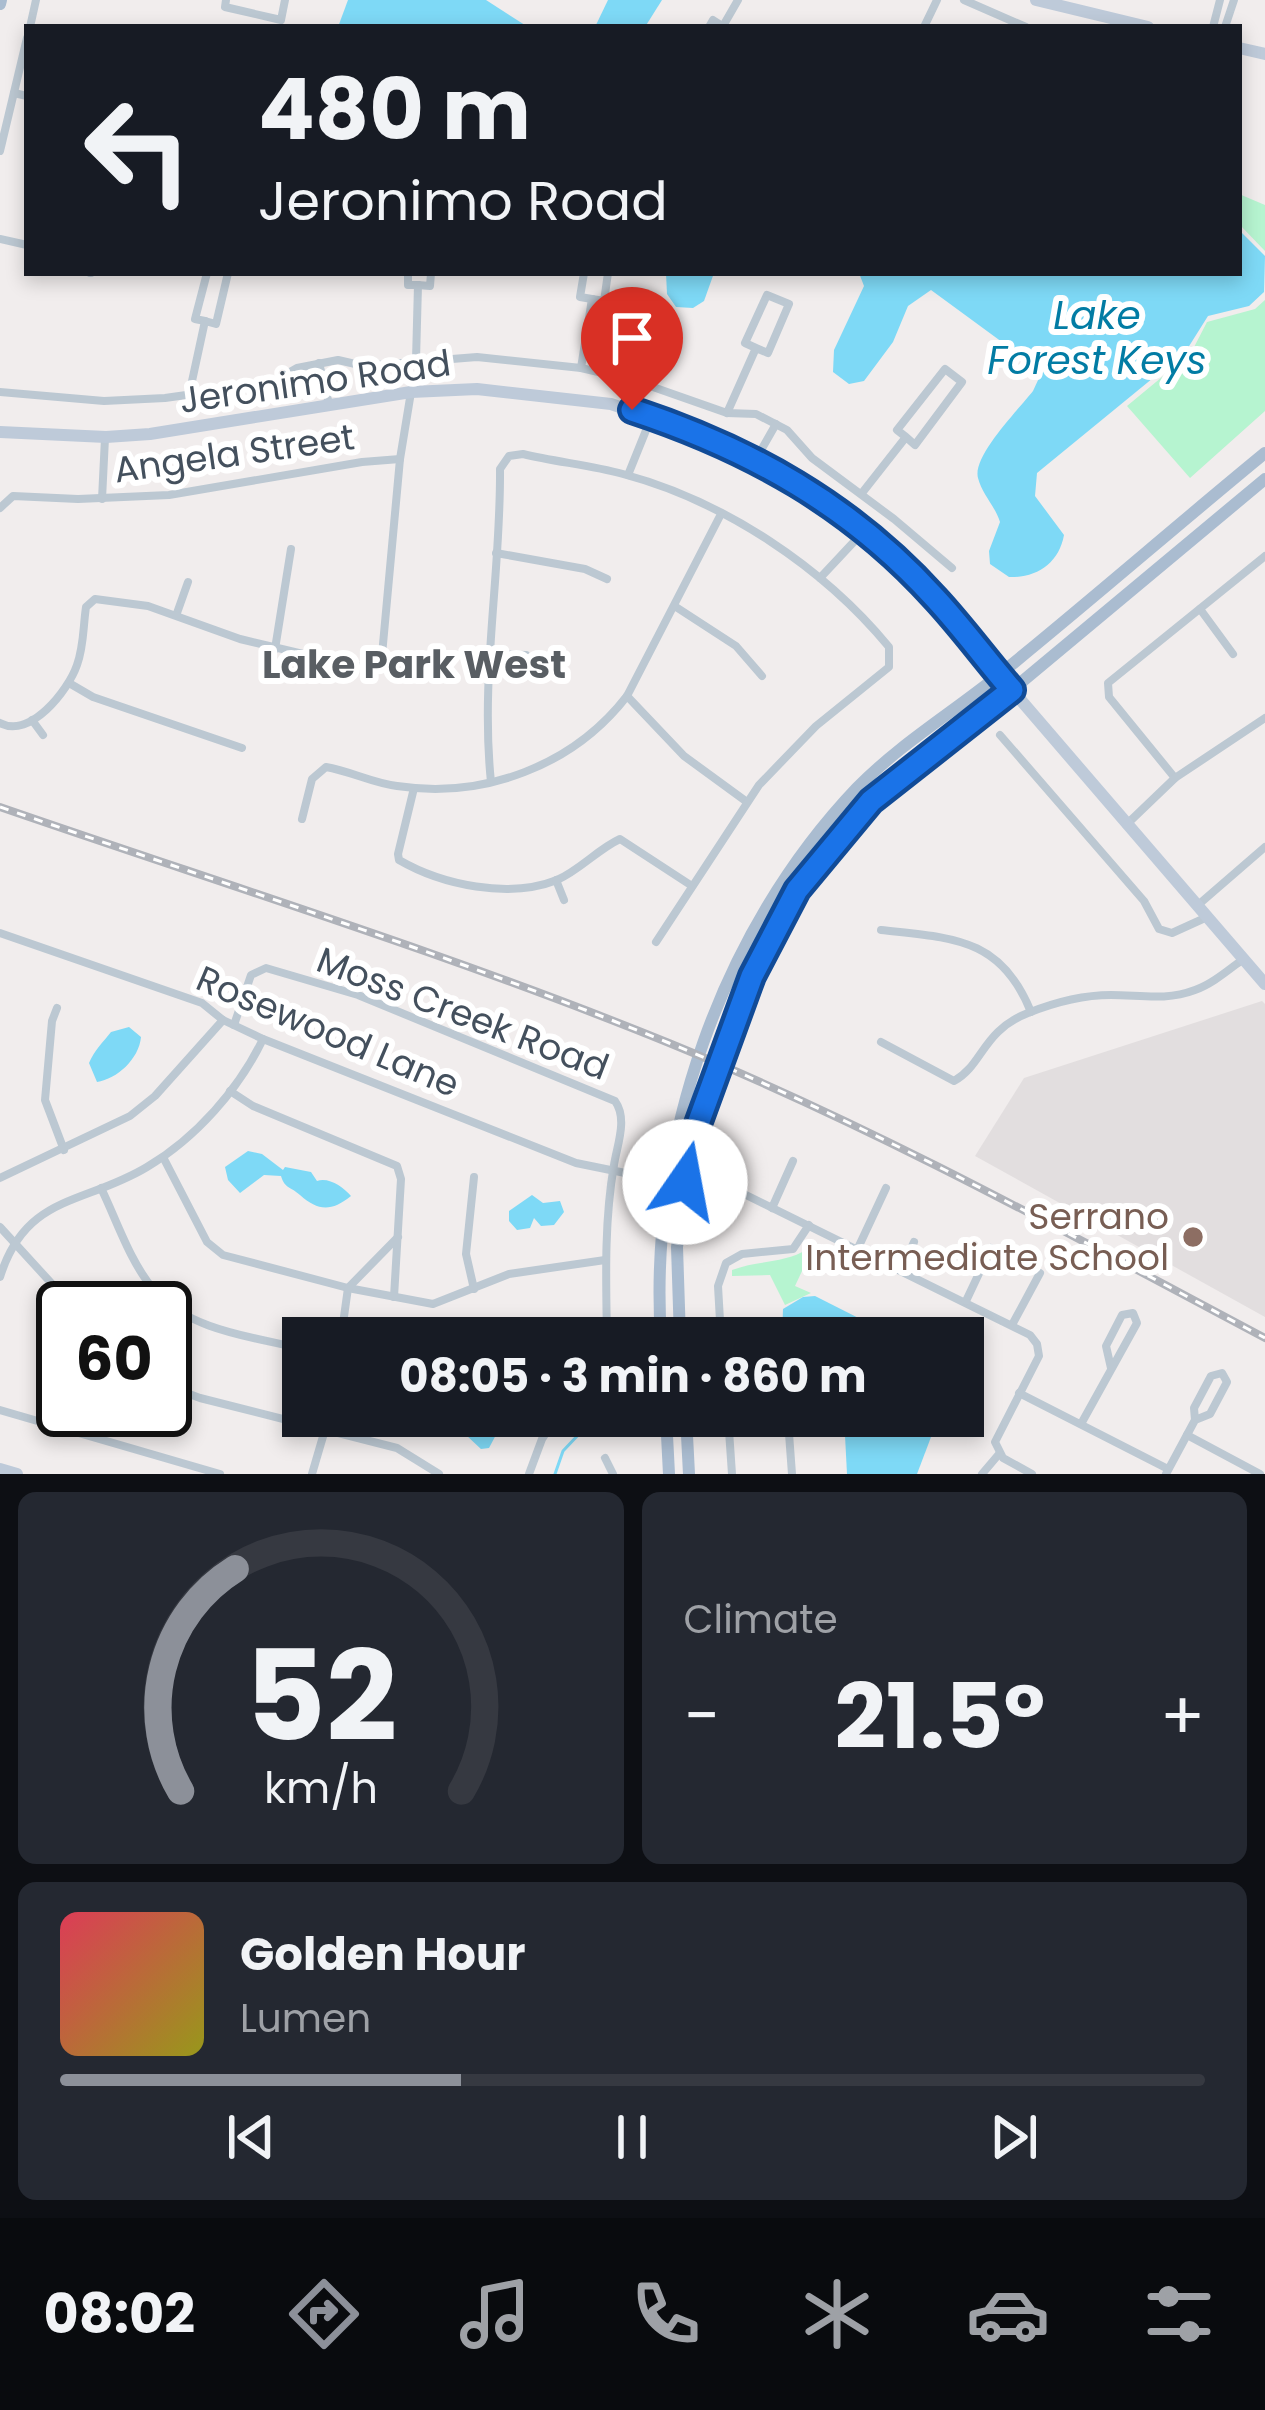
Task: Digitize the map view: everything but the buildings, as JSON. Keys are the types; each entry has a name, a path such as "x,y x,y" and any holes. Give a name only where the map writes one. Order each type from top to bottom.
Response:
{"main road":[{"path":"1036,0 1136,24"},
{"name":"Jeronimo Road","path":"0,432 106,436 195,428 411,392 527,392 591,400 652,416 756,459 809,489 865,530 937,599 1265,984"},
{"path":"660,1317 658,1240 666,1180 693,1074 741,954 776,886 820,829 890,756 999,675 1265,453"},
{"path":"679,1317 677,1247 691,1143 752,976 797,890 871,801 1265,479"},
{"path":"667,1437 669,1474"},
{"path":"687,1437 689,1474"},
{"path":"0,1469 17,1474"}],"street":[{"path":"226,0 225,7 281,20 286,0"},
{"path":"964,0 1019,24"},
{"path":"0,151 24,51"},
{"path":"14,93 24,95"},
{"path":"206,276 195,319 216,324 227,276"},
{"path":"408,276 408,285 430,286 431,276"},
{"path":"584,276 580,297 604,301 608,276"},
{"path":"416,360 418,285"},
{"path":"767,295 789,304 768,353 757,348 746,343 767,295"},
{"path":"581,368 592,299"},
{"path":"189,395 206,321"},
{"path":"728,413 757,348"},
{"path":"0,392 104,401 189,395 271,383 297,368 338,360 364,366 476,357 581,368 633,380 728,413 756,414 776,424 952,568"},
{"path":"319,363 328,404"},
{"path":"945,369 962,382 915,445 906,437 897,430 945,369"},
{"path":"0,723 13,728 32,720 69,683 79,661 91,601 177,614 275,649 371,666 382,655 411,392"},
{"path":"628,475 652,416"},
{"path":"756,459 776,424"},
{"path":"102,499 106,436"},
{"path":"862,494 906,437"},
{"path":"491,782 489,654 500,470 508,456 524,454 628,475 721,514 820,578 882,638 892,652 889,667 816,726 747,802 656,942"},
{"name":"Angela Street","path":"2,503 21,495 102,499 169,495 362,461 400,460"},
{"path":"302,819 312,778 326,767 414,788 491,782 562,756 606,723 627,696 721,514"},
{"path":"820,578 865,530"},
{"path":"275,649 291,549"},
{"path":"496,553 569,565 607,579"},
{"path":"1175,778 1106,689 1114,677 1265,556"},
{"path":"177,614 188,582"},
{"path":"676,607 736,646 762,676"},
{"path":"1201,609 1233,654"},
{"path":"489,654 526,655"},
{"path":"69,683 93,697 242,748"},
{"path":"627,696 683,756 747,802"},
{"path":"1126,825 1175,778 1265,718"},
{"path":"32,720 43,735"},
{"path":"1000,735 1144,901 1159,929 1172,934 1265,847"},
{"path":"414,788 399,860 482,886 519,888 556,880 620,839 692,886"},
{"path":"556,880 564,900"},
{"path":"881,930 963,941 986,951 1011,974 1030,1012"},
{"name":"Rosewood Lane","path":"0,933 202,1003 223,1020 263,1039 576,1163 635,1175"},
{"path":"881,1042 953,1081 994,1033 1030,1012 1099,995 1151,998 1185,994 1242,960"},
{"name":"Moss Creek Road","path":"234,1025 249,978 258,969 358,995 615,1101 622,1120 605,1260 606,1317"},
{"path":"57,1008 45,1100 64,1150"},
{"path":"0,1178 114,1126 148,1102 223,1020"},
{"path":"0,1277 14,1241 38,1215 163,1157 199,1126 250,1066 263,1039"},
{"path":"230,1091 254,1106 397,1166 401,1179 394,1297"},
{"path":"163,1157 207,1242 223,1256 348,1288 438,1304 509,1274 605,1260"},
{"path":"772,1208 793,1161"},
{"path":"474,1289 466,1254 469,1197 475,1177"},
{"path":"666,1180 735,1192 902,1269 1034,1339 1039,1350 997,1436 999,1454 982,1474"},
{"path":"101,1188 142,1273 164,1300 217,1328 282,1344"},
{"path":"858,1248 886,1188"},
{"path":"720,1317 718,1286 726,1263 742,1254 793,1250 809,1225"},
{"path":"0,1227 50,1281"},
{"path":"344,1317 348,1288 398,1237"},
{"path":"902,1269 914,1243"},
{"path":"966,1301 991,1248"},
{"path":"1012,1325 1040,1273"},
{"path":"1081,1424 1137,1323 1133,1312 1122,1315 1106,1346 1111,1368"},
{"path":"1019,1393 1167,1472 1195,1420 1194,1408 1211,1376 1222,1373 1227,1382 1210,1414 1195,1420"},
{"path":"192,1393 282,1418"},
{"path":"0,1410 220,1474"},
{"path":"1187,1435 1260,1474"},
{"path":"312,1474 324,1437"},
{"path":"351,1437 397,1448 439,1474"},
{"path":"529,1474 543,1437"},
{"path":"730,1437 731,1474"},
{"path":"789,1437 792,1474"},
{"path":"999,1454 1032,1474"},
{"path":"605,1458 613,1474"}],"shaded area":[{"name":"Serrano Intermediate School","path":"1262,1001 1265,1317 975,1156 1024,1078"}],"green space":[{"path":"1242,195 1265,205 1265,251 1242,227"},
{"path":"1265,300 1265,411 1190,478 1127,406 1191,353 1207,322 1255,309"},
{"path":"808,1249 795,1286 811,1293 785,1305 770,1275 732,1276 732,1270"}],"water":[{"path":"348,0 486,0 523,24 339,24"},
{"path":"608,0 662,0 647,24 596,24"},
{"name":"Lake Forest Keys","path":"1242,233 1265,256 1264,292 1249,306 1208,316 1186,351 1037,473 1035,496 1064,535 1057,554 1045,567 1009,577 990,564 989,551 1000,522 980,484 978,469 989,446 1039,378 1032,364 931,290 908,306 893,342 864,381 849,384 833,372 834,350 864,286 860,276 1242,276"},
{"path":"666,276 713,276 704,301 693,308 676,307 667,294"},
{"path":"129,1027 141,1037 136,1053 119,1072 97,1082 89,1063 93,1054 111,1032"},
{"path":"248,1151 262,1154 283,1170 311,1172 317,1181 336,1184 351,1196 337,1205 319,1207 286,1185 281,1176 264,1175 240,1193 228,1180 225,1167"},
{"path":"532,1195 543,1203 560,1201 564,1212 554,1225 541,1226 534,1218 530,1228 517,1230 509,1221 509,1211"},
{"path":"815,1296 856,1317 783,1317 783,1309"},
{"path":"468,1437 495,1437 489,1448 481,1449"},
{"path":"845,1437 931,1437 917,1474 847,1474"}],"waterway":[{"path":"555,1474 563,1451 576,1437"}],"railway":[{"path":"0,807 420,950 669,1043 896,1146 1265,1338"}],"place":[{"name":"Serrano Intermediate School","path":"1193,1237"}],"district":[{"name":"Lake Park West","path":"414,664"}],"route":[{"path":"632,410 714,439 782,472 830,503 937,599 1012,690 871,801 797,890 752,976 691,1143 685,1182"}]}
